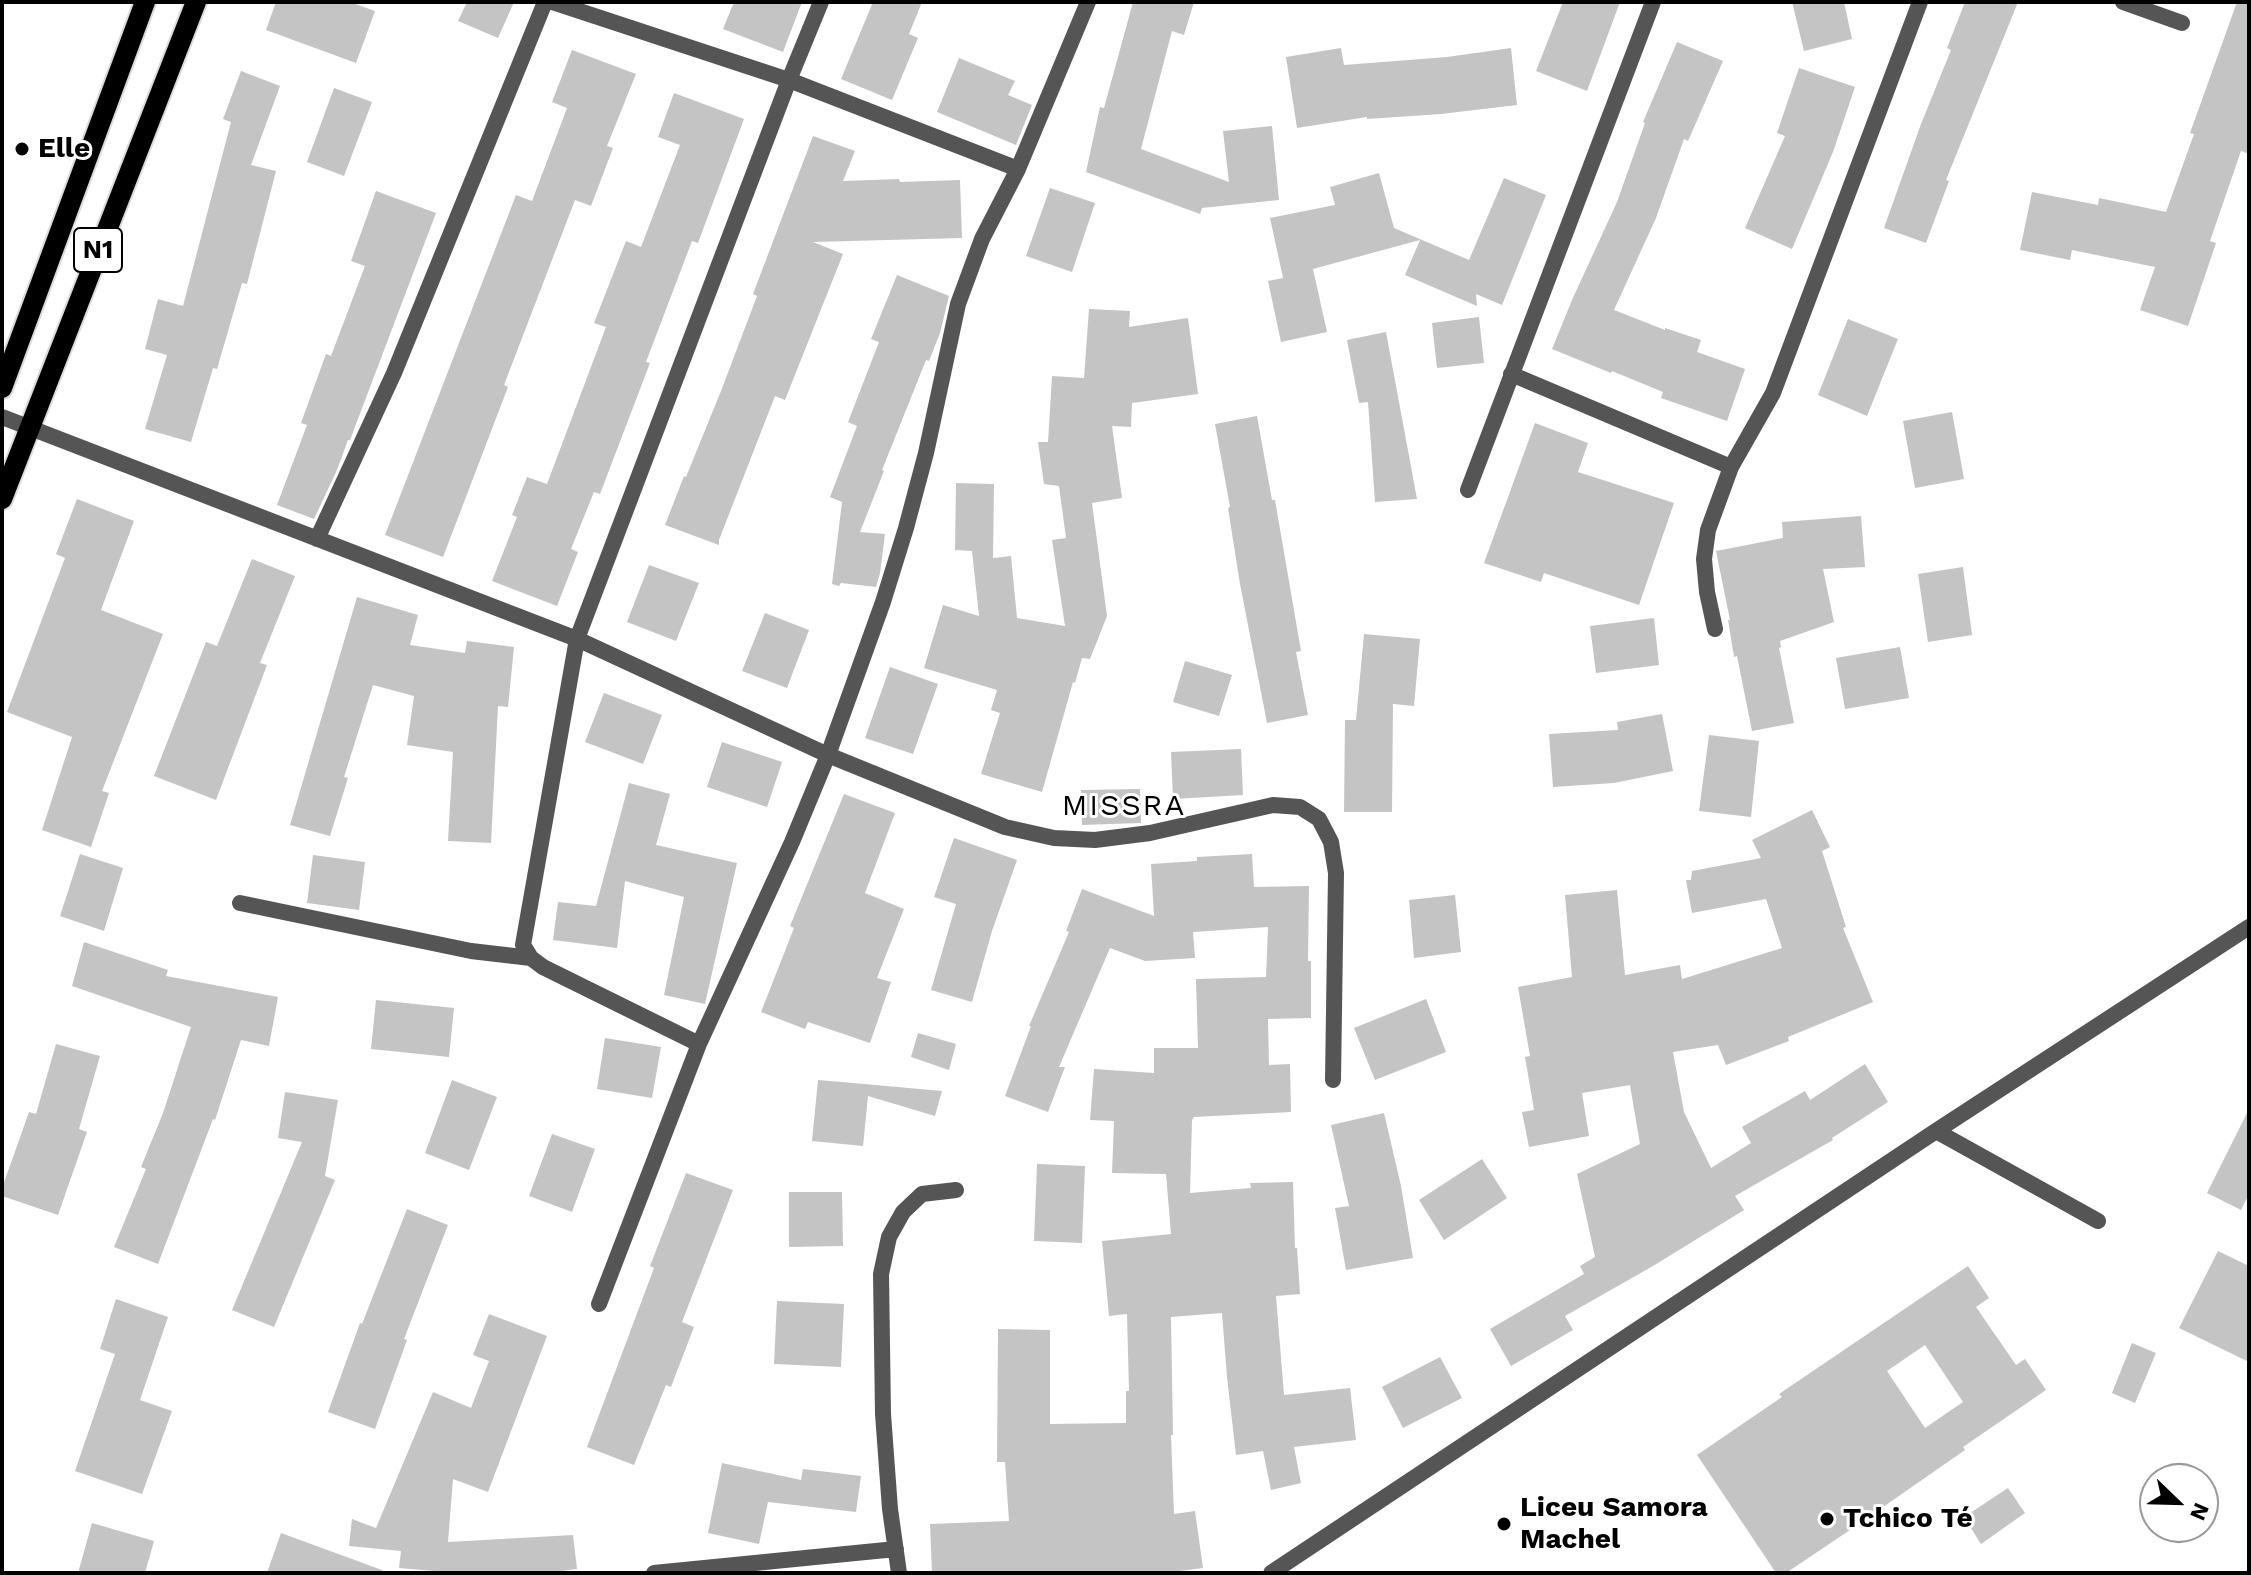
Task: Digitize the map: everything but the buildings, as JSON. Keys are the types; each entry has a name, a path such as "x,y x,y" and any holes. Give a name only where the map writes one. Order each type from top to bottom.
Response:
{"main road":[{"name":"N1","path":"2,388 145,2"},
{"name":"N1","path":"2,499 196,2"}],"street":[{"path":"317,539 394,373 545,2"},
{"path":"552,2 789,80 1018,169"},
{"path":"699,1044 543,967 531,958 523,945 577,639 821,2"},
{"path":"599,1304 699,1044 792,842 828,755 906,528 926,453 958,304 982,239 1018,169 1088,2"},
{"path":"1468,490 1653,2"},
{"path":"1715,629 1704,559 1708,530 1731,467 1773,393 1920,2"},
{"path":"2123,2 2182,23"},
{"path":"1511,374 1731,467"},
{"path":"2,417 577,639 828,755 1005,827 1054,838 1095,840 1136,835 1273,805 1300,807 1319,819 1331,842 1336,873 1333,1080"},
{"path":"240,903 456,948 531,958"},
{"path":"1271,1573 2249,927"},
{"path":"1936,1131 2098,1221"},
{"path":"899,1573 890,1509 883,1414 881,1274 889,1237 903,1212 922,1194 956,1190"},
{"path":"654,1573 896,1549"}],"place":[{"name":"Elle","path":"22,149"},
{"name":"Tchico Té","path":"1827,1519"},
{"name":"Liceu Samora Machel","path":"1504,1524"}],"district":[{"name":"MISSRA","path":"1124,806"}]}
